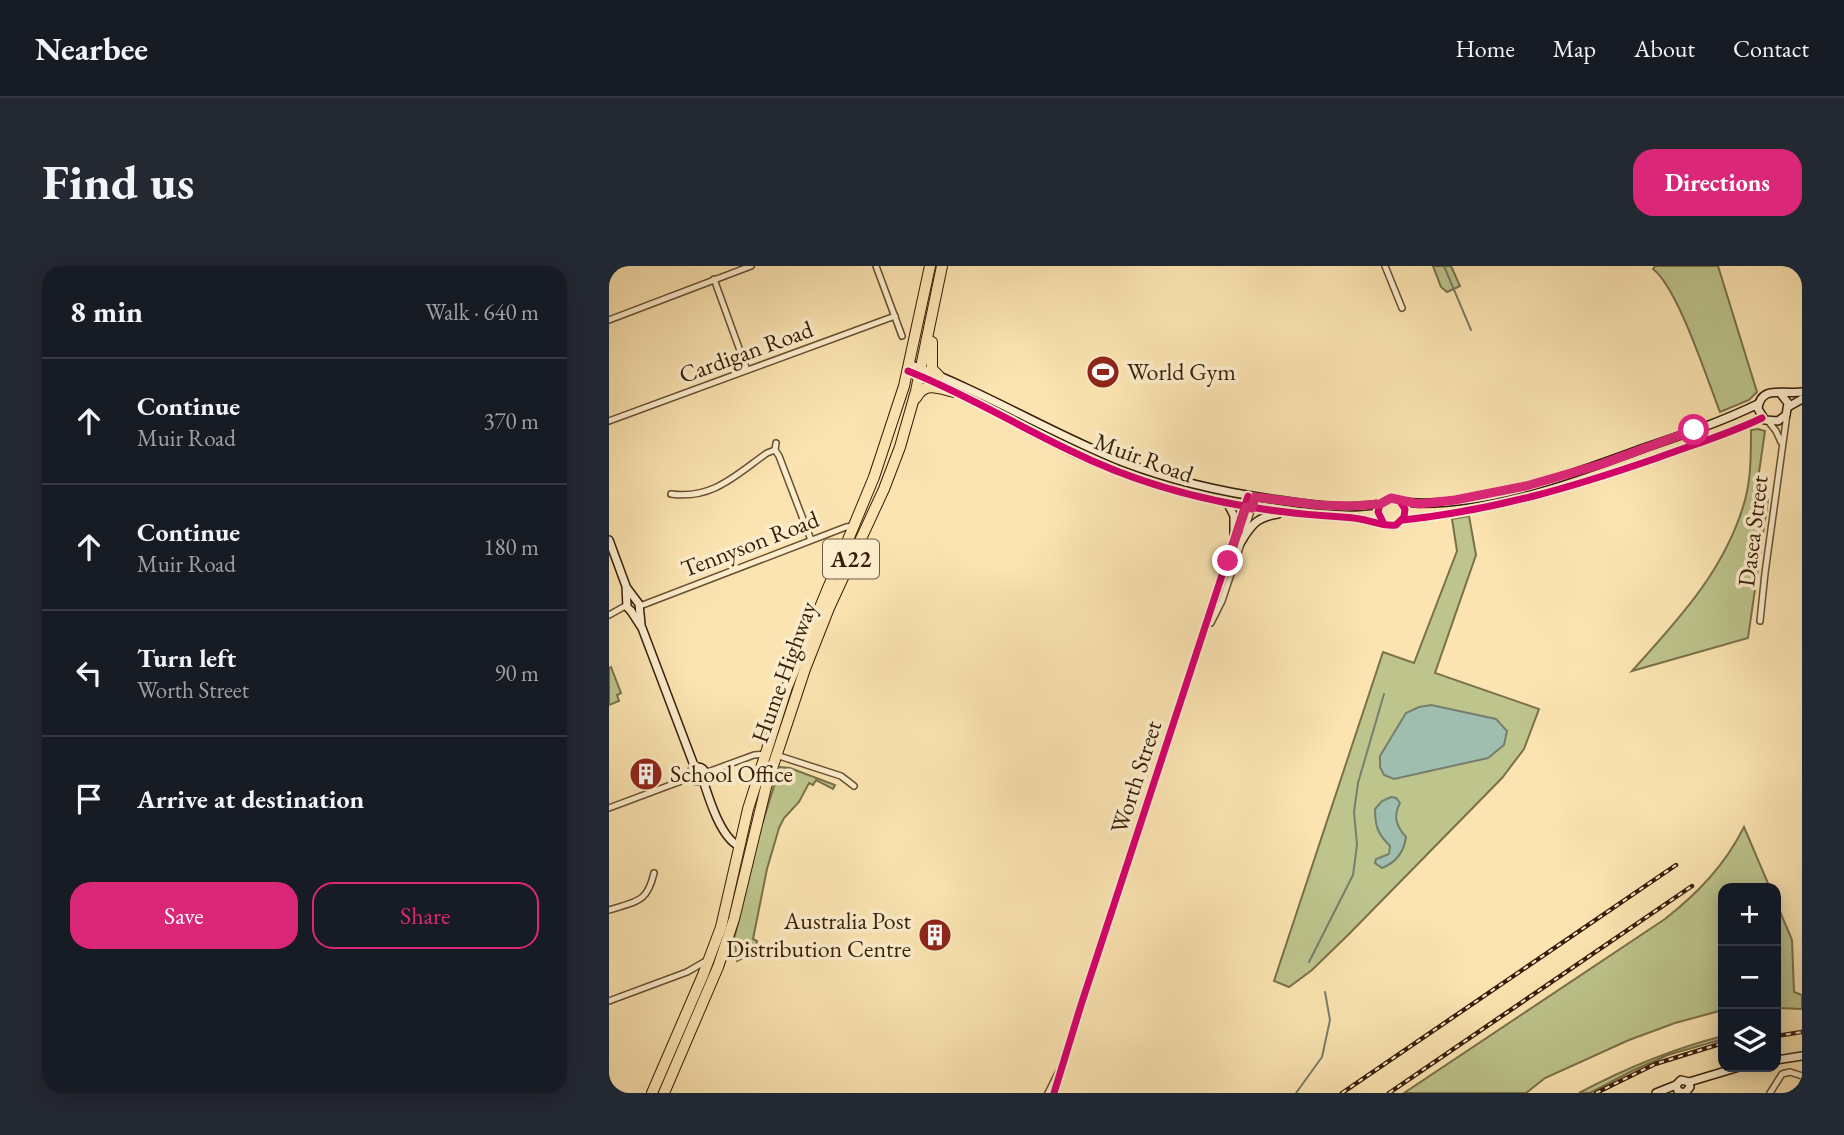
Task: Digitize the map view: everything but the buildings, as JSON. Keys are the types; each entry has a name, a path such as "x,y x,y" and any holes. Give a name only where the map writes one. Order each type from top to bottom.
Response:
{"highway":[{"name":"Hume Highway","path":"664,1093 718,967 734,919 791,676 874,477 909,368 930,266"},
{"name":"Hume Highway","path":"652,1093 710,959 721,927 748,809 829,608 884,489 900,447 911,411 942,266"},
{"path":"934,303 930,362 932,369 939,376"},
{"path":"911,411 917,395 925,387 954,392"}],"street":[{"path":"609,320 751,266"},
{"path":"876,266 902,336"},
{"path":"1385,266 1402,309"},
{"path":"714,279 747,370"},
{"name":"Cardigan Road","path":"609,421 895,316"},
{"name":"Muir Road","path":"909,368 939,376 1125,463 1184,481 1252,496 1319,505 1380,504"},
{"name":"Muir Road","path":"920,372 1071,452 1174,491 1228,504 1289,513 1357,518 1384,524"},
{"path":"1802,391 1768,392 1755,405 1734,415 1613,460 1526,486 1419,504 1391,498 1380,504 1378,517 1384,524 1393,526 1403,520 1460,513 1536,497 1591,481 1753,422 1782,419 1788,409 1802,399"},
{"path":"1780,393 1786,399 1788,409"},
{"path":"1755,405 1765,419"},
{"name":"Dasea Street","path":"1760,621 1788,409"},
{"name":"Dasea Street","path":"1765,419 1776,430 1782,445"},
{"path":"671,494 693,496 723,485 775,447 811,540"},
{"name":"Worth Street","path":"1055,1093 1060,1070 1203,638 1222,601 1252,496"},
{"path":"1401,502 1405,513 1403,520"},
{"path":"1228,504 1234,516 1238,542"},
{"path":"1238,542 1257,520 1264,516 1289,513"},
{"name":"Tennyson Road","path":"609,615 853,526"},
{"path":"609,540 694,773"},
{"path":"609,808 694,773 704,777 754,755 771,755 841,776 854,786"},
{"path":"704,777 724,833 731,842 739,846"},
{"path":"609,910 642,898 650,891 654,873"},
{"path":"609,1001 687,972 710,959"},
{"path":"687,972 703,975 718,967"},
{"path":"1781,1059 1802,1056"},
{"name":"Worth Street","path":"1048,1093 1060,1070"},
{"path":"1656,1093 1676,1085 1682,1079 1689,1082 1722,1072"},
{"path":"1770,1093 1781,1074 1790,1072 1802,1076"},
{"path":"1676,1085 1679,1092 1685,1093 1690,1087 1689,1082"}],"green space":[{"path":"1433,266 1451,266 1460,286 1447,292 1441,287"},
{"path":"1655,266 1718,266 1757,392 1749,400 1720,412 1682,314 1663,279 1653,269"},
{"path":"1751,430 1765,431 1756,493 1762,493 1762,498 1768,499 1748,638 1632,671 1699,592 1726,549 1747,492"},
{"path":"1469,516 1476,555 1435,673 1539,709 1524,749 1502,778 1312,970 1289,987 1274,981 1383,652 1414,663 1457,551 1452,519"},
{"path":"611,667 621,693 617,695 619,701 609,705 609,668"},
{"path":"780,767 790,768 835,785 833,789 816,780 813,785 809,783 799,802 784,818 767,869 753,939 757,941 754,953 737,961 734,939 759,834"},
{"path":"1744,827 1768,883 1718,883 1718,1011 1629,1040 1545,1078 1526,1093 1404,1093 1665,919 1710,878"},
{"path":"1781,914 1792,940 1794,992 1802,995 1802,1009 1781,1008"},
{"path":"1718,1037 1718,1040 1668,1055 1590,1093 1579,1093 1614,1075 1686,1047"}],"shaded area":[{"path":"1431,705 1496,719 1507,731 1504,745 1488,758 1394,779 1384,775 1380,767 1380,756 1406,713"},
{"path":"1391,797 1400,803 1397,821 1406,837 1399,856 1382,868 1375,863 1376,859 1389,854 1390,846 1378,830 1375,809 1382,801"}],"waterway":[{"path":"1444,266 1471,330"},
{"path":"1309,962 1353,875 1357,845 1354,812 1358,783 1384,694"},
{"path":"1296,1093 1322,1057 1330,1020 1325,992"}],"railway":[{"path":"1342,1093 1676,865"},
{"path":"1389,1093 1692,886"},
{"path":"1781,1035 1802,1032"},
{"path":"1596,1093 1655,1064 1718,1045"}],"cycle path":[{"path":"908,371 1102,465 1164,488 1262,509 1352,518 1387,525 1396,525 1404,517 1405,509 1399,500 1387,499 1380,504 1378,512 1384,524"},
{"path":"1403,520 1501,504 1563,488 1657,458 1762,418"},
{"path":"1054,1093 1248,496"}],"place":[{"name":"World Gym","path":"1103,372"},
{"name":"School Office","path":"646,774"},
{"name":"Australia Post Distribution Centre","path":"935,935"}],"route":[{"path":"1228,561 1246,507 1252,508 1255,497 1319,505 1369,506 1391,498 1419,504 1497,494 1602,464 1694,430"}]}
